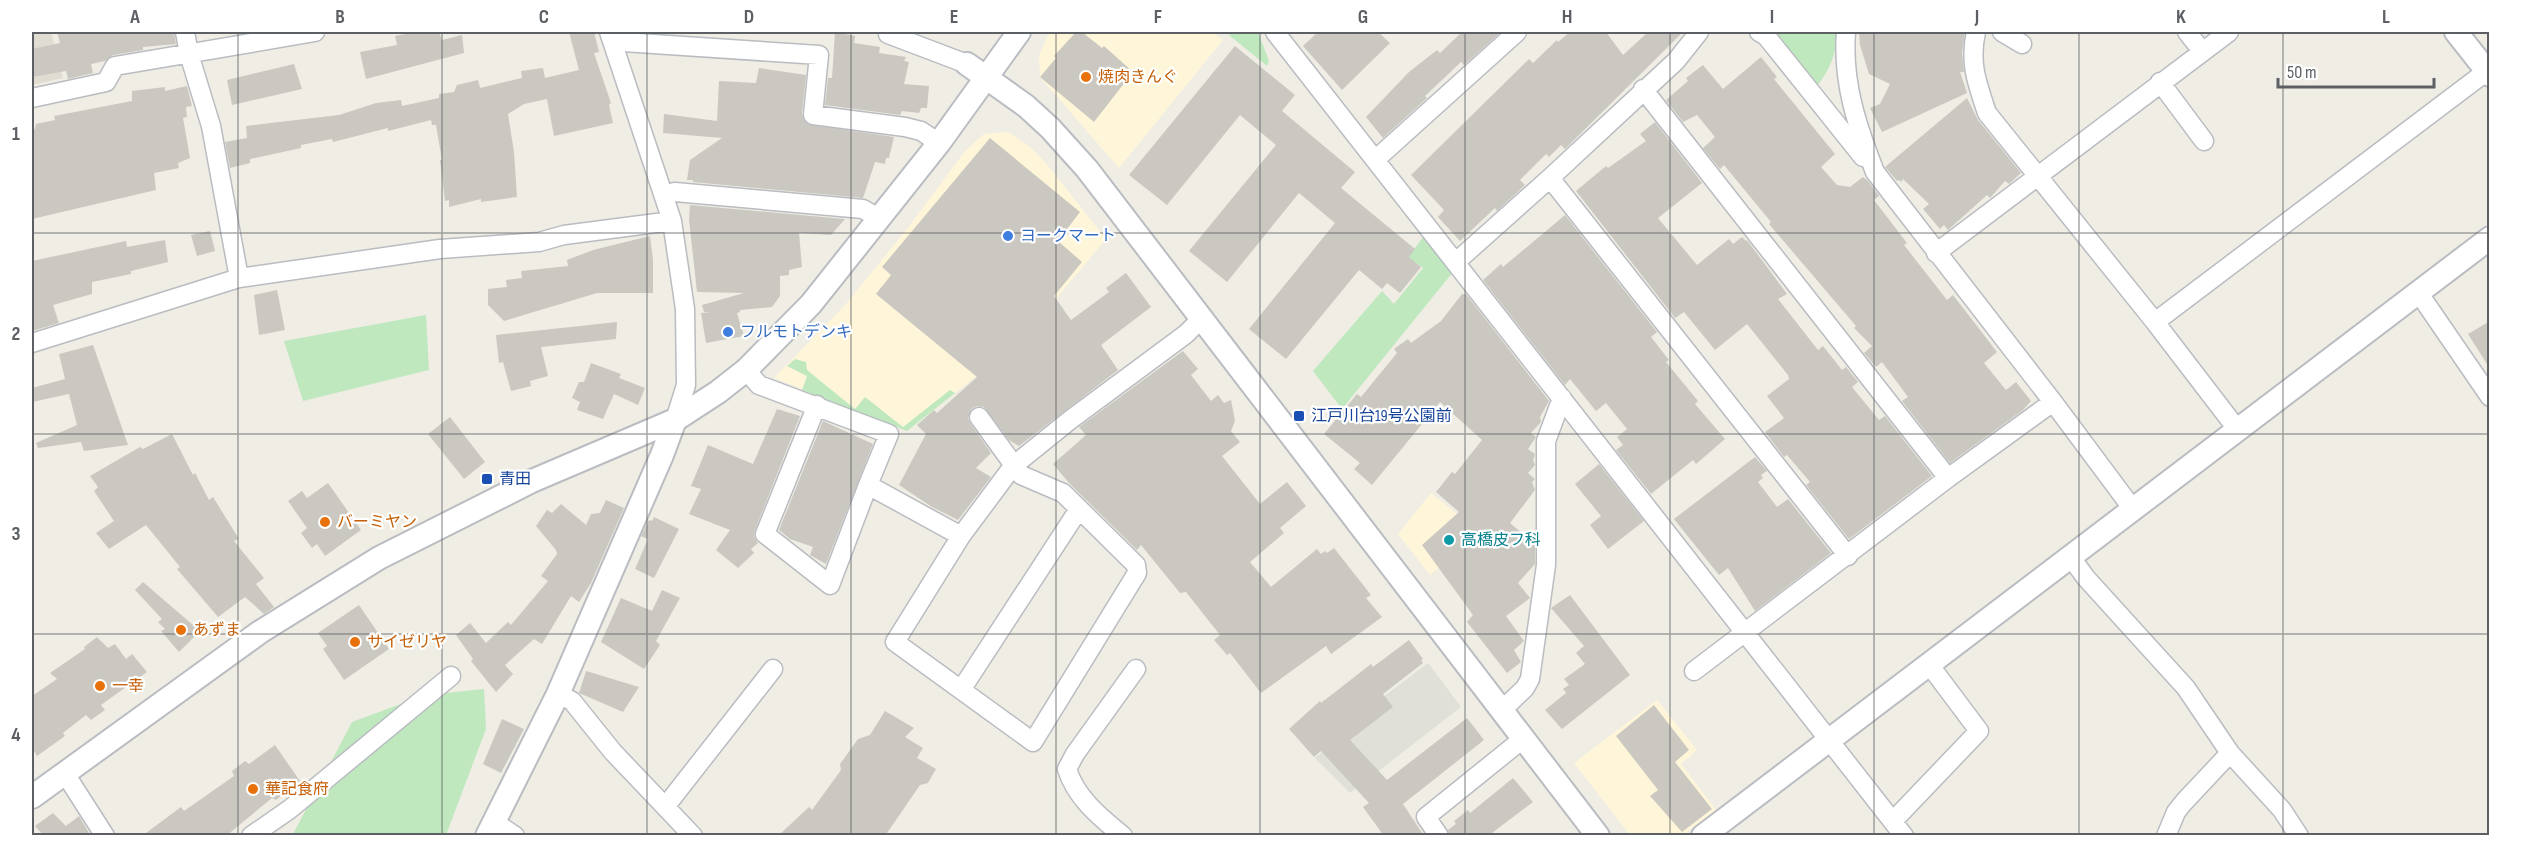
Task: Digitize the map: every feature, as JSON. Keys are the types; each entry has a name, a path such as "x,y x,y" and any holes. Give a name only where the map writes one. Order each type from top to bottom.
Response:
{"street":[{"path":"185,32 189,54 211,126 239,278"},
{"path":"32,98 106,82 115,66 315,32"},
{"path":"888,32 888,34 967,64 1026,106 1062,141 1104,191 1202,318 1598,836"},
{"path":"32,796 260,632 379,558 532,481 675,420 746,370 811,304 880,219 939,143 1019,32"},
{"path":"1275,32 1457,261 1898,828 1979,731 1928,663"},
{"path":"1375,160 1514,32"},
{"path":"1457,261 1676,61 1699,32"},
{"path":"1759,32 1766,36 1875,172 2133,508"},
{"path":"1846,32 1844,54 1851,105 1859,133 1875,172"},
{"path":"1976,32 1973,43 1973,75 1987,113 2038,174 2237,429"},
{"path":"2002,32 2022,44"},
{"path":"2187,32 2202,51"},
{"path":"1936,253 2229,32"},
{"path":"2155,322 2488,73 2456,32"},
{"path":"611,38 623,42 819,55 813,115 905,127 921,131 939,143"},
{"path":"515,836 490,828 558,694 662,455 686,385 685,309 672,221 611,38"},
{"path":"2160,82 2204,141"},
{"path":"1643,89 1948,477"},
{"path":"1550,178 1848,556"},
{"path":"664,195 675,192 863,209 880,219"},
{"path":"32,343 239,278 441,249 539,242 564,235 672,221"},
{"path":"1703,836 2418,292 2488,243"},
{"path":"2418,292 2490,397"},
{"path":"979,417 1013,466 1021,475 1063,493 1136,565 1137,573 1033,742 895,642 961,536 1013,466 1070,420 1186,334 1202,318"},
{"path":"746,370 759,385 817,405 889,434 830,585 765,534 817,405"},
{"path":"1502,710 1526,688 1530,679 1546,565 1546,441 1562,398"},
{"path":"1694,671 1848,556 1948,477 2053,402"},
{"path":"868,485 961,536"},
{"path":"961,690 1079,509"},
{"path":"2070,556 2086,578 2186,688 2230,753 2282,810 2299,836"},
{"path":"665,807 773,669"},
{"path":"1123,836 1083,799 1070,780 1067,769 1075,754 1136,669"},
{"path":"251,836 290,809 451,676"},
{"path":"558,694 572,701 613,753 693,836"},
{"path":"1439,836 1426,817 1524,738"},
{"path":"2166,836 2180,807 2230,753"},
{"path":"64,772 105,836"}],"shaded area":[{"path":"32,32 51,32 63,78 32,85"},
{"path":"1050,32 1213,32 1223,40 1119,168 1040,77 1039,55"},
{"path":"1008,132 1029,146 1045,162 1106,239 995,372 988,367 907,431 774,378 846,304 907,229 965,151 984,134"},
{"path":"1431,493 1482,534 1430,575 1398,534"},
{"path":"1428,663 1461,707 1350,793 1315,758 1348,730 1345,726"},
{"path":"1657,700 1697,750 1681,764 1716,810 1683,835 1630,835 1574,763"}],"green space":[{"path":"1232,32 1258,32 1269,61 1267,66 1229,35"},
{"path":"1768,32 1837,32 1832,60 1817,86"},
{"path":"1424,236 1453,272 1342,409 1313,371 1382,291 1394,304 1423,268 1415,262 1413,265 1406,260"},
{"path":"426,315 429,370 303,401 284,341"},
{"path":"795,359 806,362 807,370 855,409 865,397 903,427 950,390 955,393 907,431 802,390 807,376 787,366"},
{"path":"484,689 486,729 446,835 292,836 352,722 425,695"}],"building":[{"path":"57,32 174,32 176,44 143,47 143,50 113,55 105,61 91,64 93,73 68,79 66,71 32,77 32,49 60,43"},
{"path":"417,32 439,32 442,40 462,35 464,53 366,79 360,52 397,45 395,36"},
{"path":"569,32 594,32 599,52 594,53 611,103 609,105 613,123 554,136 547,99 524,104 508,114 514,152 517,197 481,202 481,199 449,207 449,200 445,201 440,160 442,160 436,125 432,125 431,120 333,142 332,139 301,145 301,148 250,159 250,163 230,168 225,142 247,138 246,126 339,115 376,103 401,100 402,106 439,98 439,94 454,92 457,85 478,80 480,88 522,78 521,71 543,68 545,78 579,70"},
{"path":"835,32 855,36 854,43 880,47 879,53 906,57 904,61 909,62 904,84 929,86 927,108 921,108 919,113 902,111 900,115 825,105 828,78 832,78"},
{"name":"焼肉きんぐ","path":"1076,32 1082,32 1102,48 1104,46 1133,72 1094,122 1040,77 1056,58 1054,56"},
{"path":"1318,32 1378,32 1390,43 1342,90 1303,46"},
{"path":"1462,32 1501,32 1464,65 1461,62 1425,96 1427,98 1383,138 1366,117 1409,72 1437,50 1440,53"},
{"path":"1570,32 1606,32 1623,55 1648,32 1683,32 1565,149 1561,145 1549,157 1546,154 1520,180 1525,185 1497,211 1495,208 1460,241 1438,217 1444,210 1411,175 1529,59 1533,63 1557,40 1558,42"},
{"path":"1859,32 1908,32 1908,34 1965,32 1962,53 1964,72 1960,72 1967,93 1882,132 1870,108 1880,104 1890,84 1869,74 1860,45"},
{"path":"1235,46 1295,95 1282,111 1355,172 1341,188 1415,249 1409,257 1421,267 1400,293 1387,283 1382,289 1359,270 1286,359 1249,329 1335,223 1299,193 1227,282 1189,251 1276,145 1240,115 1167,205 1129,175"},
{"path":"1761,57 1777,77 1774,79 1835,154 1821,167 1837,185 1850,187 1863,177 1868,181 1879,196 1874,200 1907,243 1904,245 1947,300 1953,295 1997,352 1984,363 2006,390 2016,382 2031,401 2023,410 1950,463 1902,401 1908,397 1882,362 1876,367 1864,353 1872,346 1854,328 1856,326 1769,224 1771,222 1724,165 1720,169 1703,148 1715,137 1697,115 1683,122 1666,100 1688,81 1686,78 1703,65 1723,89"},
{"path":"294,64 302,89 232,105 227,80"},
{"path":"759,68 806,75 802,114 807,124 894,137 889,158 886,158 885,164 875,162 863,198 687,180 690,160 722,138 663,133 664,114 717,121 719,81 756,83"},
{"path":"187,86 192,106 186,107 187,117 183,118 190,158 178,163 179,168 154,173 156,190 32,219 32,130 35,129 36,124 55,120 54,116 132,101 132,91 165,87 165,91"},
{"path":"1967,98 1978,120 2021,173 2009,184 2005,181 1990,198 1987,195 1948,230 1944,225 1940,229 1923,209 1929,204 1903,179 1901,182 1897,181 1885,167"},
{"path":"1655,122 1702,183 1658,218 1697,265 1729,239 1733,244 1742,237 1747,240 1787,294 1778,299 1818,350 1823,346 1842,370 1846,367 1858,382 1852,387 1879,420 1885,416 1932,476 1849,539 1806,485 1810,482 1787,455 1784,457 1765,432 1784,418 1767,396 1789,379 1788,375 1747,324 1715,350 1684,312 1675,318 1576,191 1606,166 1608,168 1646,141 1640,134"},
{"path":"990,138 1080,212 1058,241 1082,262 1054,296 1071,320 1109,292 1106,288 1126,273 1151,307 1101,345 1118,370 1019,446 1009,440 984,407 972,408 968,418 970,423 991,453 976,468 991,477 958,520 932,507 899,485 926,434 917,425 934,410 937,413 977,377 876,294 891,275 882,267"},
{"path":"690,205 845,219 831,235 799,233 802,267 789,270 789,275 780,276 780,296 772,307 740,310 737,313 744,336 706,343 701,313 711,312 704,312 702,305 744,293 697,292 689,220"},
{"path":"1565,215 1657,332 1651,337 1669,360 1666,362 1698,401 1695,404 1725,439 1696,464 1693,460 1651,494 1616,450 1623,445 1617,437 1627,429 1606,403 1596,411 1570,379 1565,385 1483,280 1501,264 1503,267"},
{"path":"210,231 215,251 197,256 191,235"},
{"path":"650,236 653,293 597,293 504,321 488,305 488,289 507,287 506,280 522,278 521,271 568,266 567,260 593,250"},
{"path":"165,240 168,262 131,271 131,274 92,282 92,294 53,305 59,323 32,331 32,261 126,241 127,247"},
{"path":"277,290 285,330 259,335 254,295"},
{"path":"1462,294 1466,294 1549,401 1540,417 1541,422 1531,433 1536,437 1528,449 1535,454 1533,460 1535,465 1528,473 1535,479 1532,482 1535,490 1510,523 1535,544 1535,564 1518,583 1530,598 1506,616 1524,641 1514,650 1521,662 1507,673 1467,622 1473,615 1422,545 1459,512 1436,492 1452,472 1455,474 1482,440 1440,402 1372,485 1354,469 1360,463 1324,434 1357,394 1361,397 1397,353 1394,349 1408,339 1411,343 1441,321"},
{"path":"2490,321 2490,369 2468,334"},
{"path":"617,322 616,339 541,347 548,376 530,381 531,386 511,391 503,362 499,363 496,335"},
{"path":"93,345 128,445 84,451 81,442 38,448 36,443 77,425 69,394 32,402 32,388 65,379 59,354"},
{"path":"1183,351 1198,369 1191,375 1211,401 1218,395 1224,403 1231,400 1235,421 1231,431 1240,442 1222,456 1260,504 1287,482 1306,506 1280,528 1284,533 1250,562 1271,587 1317,549 1321,554 1334,548 1371,595 1366,598 1382,617 1331,654 1326,646 1261,693 1230,653 1227,655 1214,640 1220,635 1186,592 1180,593 1141,545 1137,550 1069,483 1053,464 1086,435 1079,427"},
{"path":"591,363 621,374 619,378 645,388 638,405 614,394 603,419 577,410 580,402 572,398 579,382 584,382"},
{"path":"777,409 800,416 755,530 754,536 758,543 751,549 754,553 738,568 716,550 730,530 689,514 701,489 691,486 708,445 753,464"},
{"path":"450,417 485,462 464,479 428,434"},
{"path":"823,421 873,444 826,564 810,555 813,547 790,539 779,530"},
{"path":"172,434 193,475 195,473 209,500 213,497 239,539 234,541 264,578 256,584 274,607 264,614 245,597 218,617 177,569 180,567 146,525 109,549 96,533 114,521 94,491 98,487 90,476 140,447 143,449"},
{"path":"1755,457 1767,471 1761,475 1763,478 1758,482 1777,507 1788,499 1831,553 1755,611 1728,568 1719,575 1674,519"},
{"path":"1599,464 1644,521 1608,549 1590,525 1601,516 1575,484"},
{"path":"328,483 361,530 325,556 317,544 312,548 301,533 307,528 288,501 302,491 307,498"},
{"path":"606,500 624,508 591,583 579,602 571,596 542,644 534,639 505,665 513,674 496,692 471,661 473,659 456,635 470,623 486,643 508,622 511,625 548,581 541,576 557,554 536,526 547,510 552,513 561,504 586,525 591,514 600,513"},
{"path":"654,517 679,529 654,578 635,569 648,539 641,536 649,520 652,521"},
{"path":"143,582 200,631 179,652 161,631 165,629 158,622 162,619 135,590"},
{"path":"662,590 680,598 656,641 660,645 644,669 601,642 621,598 652,611"},
{"path":"1570,595 1630,675 1562,729 1545,710 1566,693 1563,689 1569,685 1564,679 1585,664 1576,653 1584,646 1551,608"},
{"path":"359,605 389,649 344,680 323,649 327,646 318,633"},
{"path":"97,637 108,648 115,644 126,659 132,654 147,672 101,705 105,710 91,720 86,715 63,733 65,736 37,756 32,747 32,696 57,679 50,673 85,649 84,647"},
{"path":"1409,640 1423,659 1421,660 1423,663 1383,694 1393,707 1350,740 1387,780 1467,718 1484,740 1403,804 1424,836 1384,836 1363,807 1369,803 1321,751 1314,757 1289,729 1320,701 1321,703 1371,664 1373,667"},
{"path":"586,671 639,687 623,712 579,693"},
{"path":"1654,705 1689,750 1675,762 1712,809 1682,832 1650,796 1658,790 1616,736"},
{"path":"885,711 914,728 905,737 923,748 917,758 936,769 928,783 920,785 885,836 778,836 809,807 812,810 841,770 840,764 858,739 870,735"},
{"path":"502,719 524,729 501,773 483,764"},
{"path":"275,745 300,781 276,800 272,798 226,836 142,836 181,807 184,811 234,776 232,771 245,761 249,764"},
{"path":"1513,778 1533,802 1488,836 1450,836 1448,830 1456,824 1454,821 1468,810 1470,813"},
{"path":"53,813 66,826 79,816 91,836 44,836 35,826"}],"place":[{"name":"焼肉きんぐ","path":"1086,77"},
{"name":"ヨークマート","path":"1008,236"},
{"name":"フルモトデンキ","path":"728,332"},
{"name":"江戸川台19号公園前","path":"1299,416"},
{"name":"青田","path":"487,479"},
{"name":"バーミヤン","path":"325,522"},
{"name":"高橋皮フ科","path":"1449,540"},
{"name":"あずま","path":"181,630"},
{"name":"サイゼリヤ","path":"355,642"},
{"name":"一幸","path":"100,686"},
{"name":"華記食府","path":"253,789"}]}
